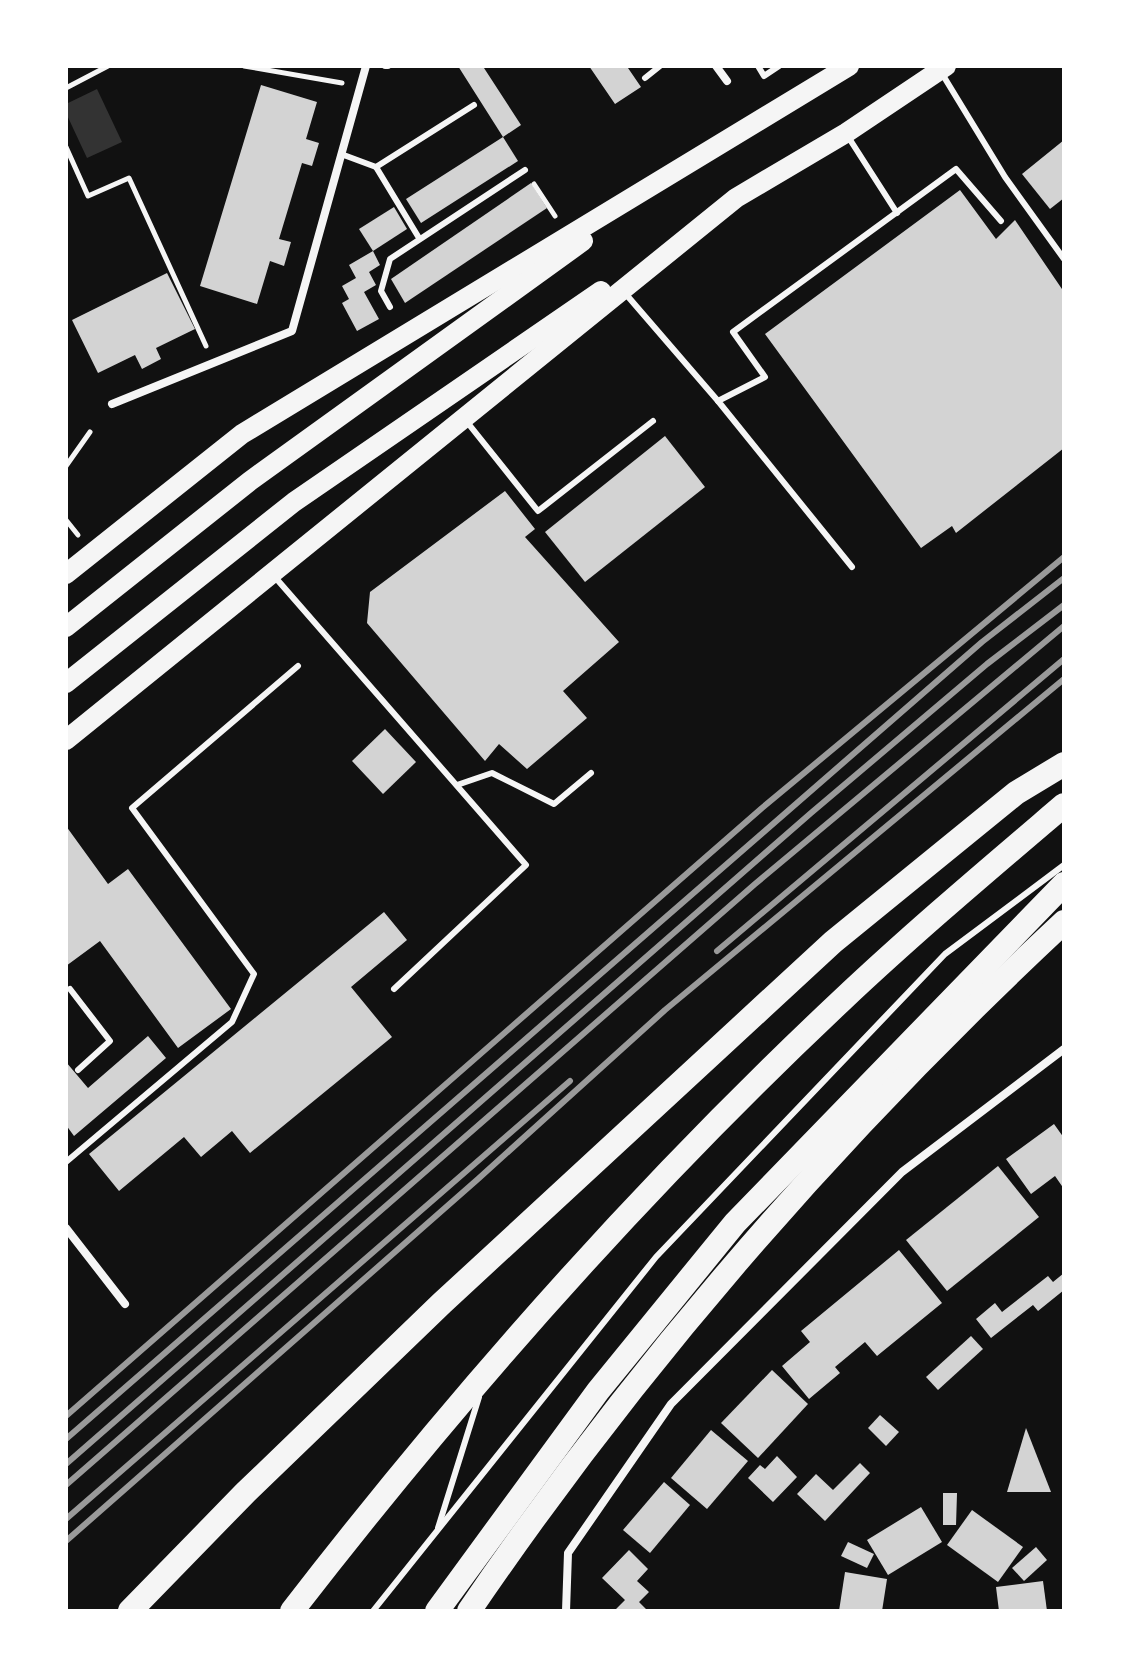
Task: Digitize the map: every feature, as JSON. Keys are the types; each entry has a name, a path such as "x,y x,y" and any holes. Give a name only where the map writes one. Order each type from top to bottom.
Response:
{"highway":[{"path":"130,1611 245,1493 442,1303 833,942 1016,793 1064,764"},
{"path":"292,1611 374,1506 487,1371 685,1157 841,1001 1064,805"},
{"path":"437,1611 598,1391 735,1223 870,1079 1064,884"},
{"path":"469,1611 540,1506 709,1296 885,1098 1064,922"}],"main road":[{"path":"66,574 242,434 849,66"},
{"path":"66,683 294,502 736,198 846,133 943,68"},
{"path":"66,627 250,481 710,150"},
{"path":"66,740 736,198"}],"street":[{"path":"112,404 292,331 366,66"},
{"path":"716,66 727,81"},
{"path":"566,1611 568,1553 671,1404 902,1172 1064,1049"},
{"path":"66,1228 125,1304"}],"lane":[{"path":"645,78 660,66"},
{"path":"758,66 764,76 779,66"},
{"path":"943,68 1005,177 1064,259"},
{"path":"376,167 474,105"},
{"path":"846,133 897,213"},
{"path":"341,154 376,167 419,238"},
{"path":"718,401 765,377 733,332 956,169 1001,221"},
{"path":"390,307 381,291 390,259 525,170"},
{"path":"622,290 718,401 852,567"},
{"path":"464,417 538,511 653,421"},
{"path":"270,572 526,865 394,989"},
{"path":"66,1162 232,1022 254,974 132,808 298,666"},
{"path":"457,785 492,773 554,804 591,773"},
{"path":"373,1611 656,1257 945,954 1064,865"},
{"path":"70,989 110,1041 78,1070"},
{"path":"437,1531 487,1371"}],"path":[{"path":"66,88 108,66"},
{"path":"244,66 360,87"},
{"path":"66,147 88,196 129,178 213,363"},
{"path":"525,170 568,236"},
{"path":"66,466 90,432"}],"shaded area":[{"path":"97,89 122,142 87,158 66,113 66,104"}],"building":[{"path":"458,66 488,66 484,68 521,125 503,137"},
{"path":"589,66 631,66 628,68 641,87 615,104"},
{"path":"261,85 317,102 306,139 319,143 312,166 302,163 279,239 291,242 284,266 270,261 257,304 200,286"},
{"path":"503,137 518,161 421,223 406,199"},
{"path":"1064,140 1064,198 1050,209 1022,174"},
{"path":"531,183 547,208 405,303 391,279"},
{"path":"960,190 996,239 1015,220 1064,292 1064,448 956,533 952,526 921,548 765,334"},
{"path":"394,207 407,229 373,251 359,229"},
{"path":"373,251 380,265 369,272 376,285 364,292 379,319 357,331 342,303 349,299 342,286 356,278 349,265"},
{"path":"167,273 195,329 156,348 161,359 142,369 135,355 98,373 72,320"},
{"path":"665,436 705,487 585,582 545,532"},
{"path":"505,491 535,529 525,537 619,642 563,691 587,718 527,769 499,744 485,761 367,623 370,592"},
{"path":"385,729 416,762 383,794 352,761"},
{"path":"66,826 108,884 128,869 231,1009 178,1048 100,941 66,966"},
{"path":"384,912 407,940 351,987 392,1037 250,1153 232,1131 201,1157 184,1137 119,1191 89,1154"},
{"path":"148,1036 166,1058 74,1136 66,1125 66,1062 88,1088"},
{"path":"1054,1124 1064,1138 1064,1189 1055,1176 1031,1194 1006,1159"},
{"path":"998,1166 1039,1217 947,1291 906,1240"},
{"path":"899,1250 942,1303 877,1356 865,1342 835,1367 840,1373 809,1399 782,1366 810,1342 801,1331"},
{"path":"1064,1273 1064,1290 1038,1311 1033,1305 991,1338 976,1319 995,1303 1002,1312 1048,1276 1053,1282"},
{"path":"971,1336 983,1349 938,1390 926,1377"},
{"path":"772,1370 808,1404 758,1458 721,1423"},
{"path":"880,1415 899,1432 886,1446 868,1428"},
{"path":"1026,1428 1051,1492 1007,1492"},
{"path":"711,1430 748,1461 707,1509 671,1478"},
{"path":"777,1456 797,1477 773,1502 748,1478 760,1465 765,1469"},
{"path":"860,1463 870,1473 825,1521 797,1494 816,1474 833,1490"},
{"path":"664,1482 690,1505 650,1553 623,1530"},
{"path":"943,1493 957,1493 956,1525 943,1525"},
{"path":"921,1507 942,1542 888,1575 867,1540"},
{"path":"972,1510 1023,1547 998,1582 947,1545"},
{"path":"848,1542 874,1554 867,1568 841,1556"},
{"path":"1036,1547 1047,1560 1024,1581 1012,1568"},
{"path":"629,1550 648,1569 637,1581 649,1592 639,1602 648,1611 614,1611 625,1600 602,1578"},
{"path":"845,1572 887,1579 882,1611 839,1611"},
{"path":"1043,1581 1047,1611 999,1611 996,1587"}],"railway":[{"path":"66,1416 762,808 1064,557"},
{"path":"66,1439 982,642 1064,578"},
{"path":"66,1464 811,813 987,664 1064,605"},
{"path":"66,1485 755,884 1064,626"},
{"path":"717,951 1064,659"},
{"path":"66,1541 478,1179 665,1010 1064,679"},
{"path":"66,1519 570,1081"}]}
